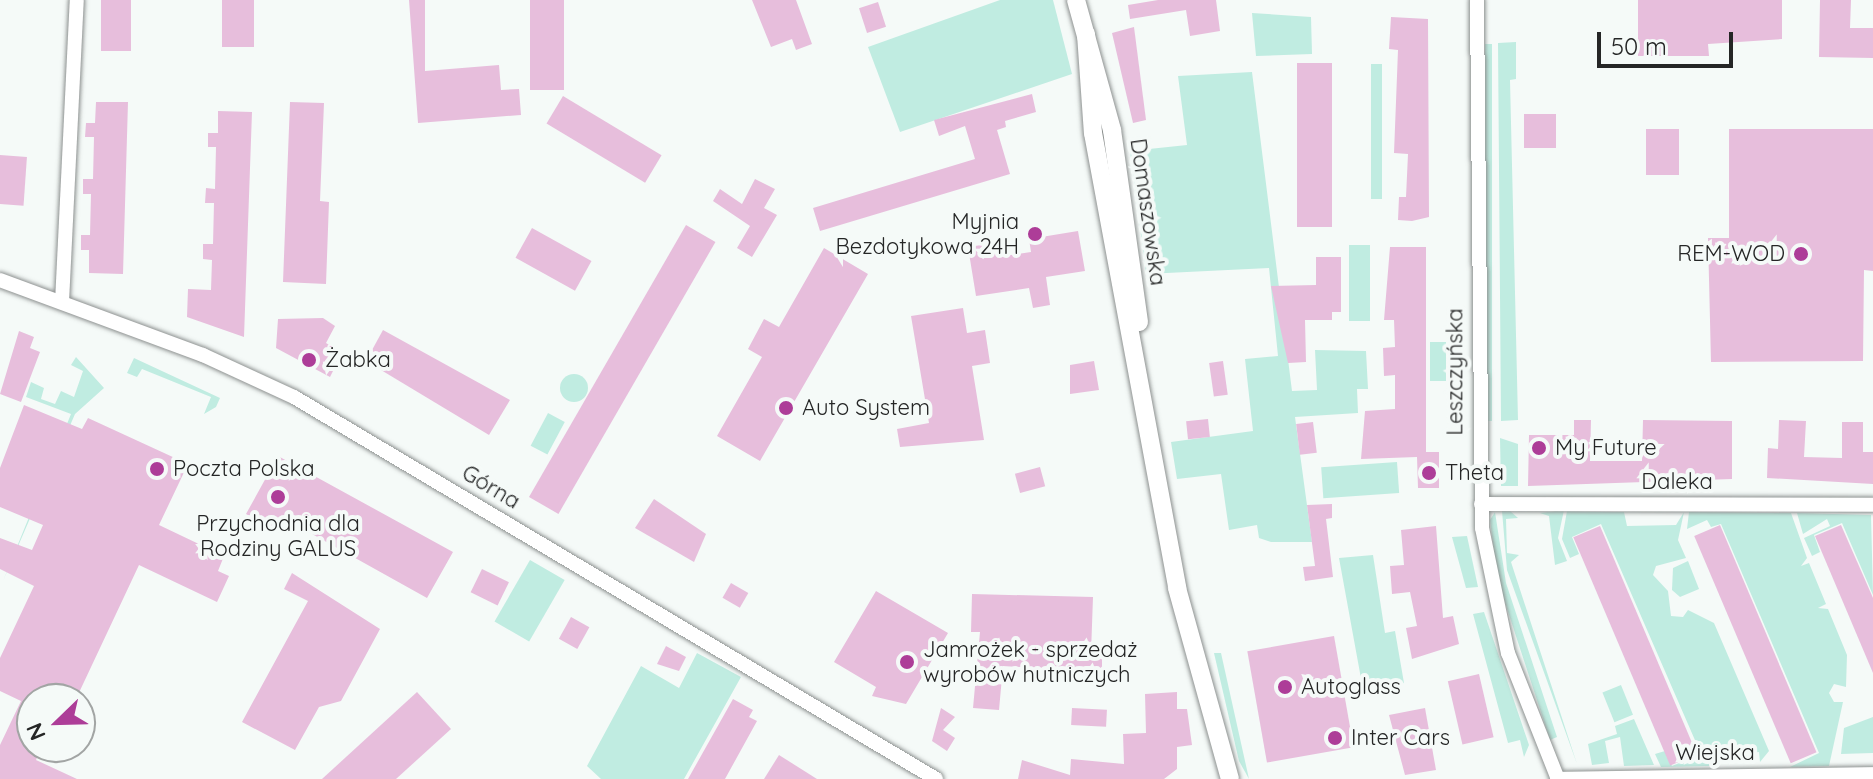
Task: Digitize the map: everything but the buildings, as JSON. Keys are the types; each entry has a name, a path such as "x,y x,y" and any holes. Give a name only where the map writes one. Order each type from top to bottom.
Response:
{"street":[{"path":"62,302 77,0"},
{"name":"Domaszowska","path":"1076,0 1112,130 1145,399 1180,602 1230,779"},
{"name":"Leszczyńska","path":"1477,0 1481,504 1502,633 1558,779"},
{"name":"Górna","path":"0,280 62,302 294,397 936,779"},
{"name":"Daleka","path":"1481,504 1873,505"},
{"name":"Domaszowska","path":"1216,731 1219,779"},
{"name":"Wiejska","path":"1558,779 1873,774"}],"green space":[{"path":"1000,0 1053,0 1072,74 900,132 868,47"},
{"path":"1252,13 1311,17 1312,54 1256,56"},
{"path":"1516,42 1516,79 1510,80 1518,420 1501,421 1498,43"},
{"path":"1485,44 1492,44 1492,421 1485,421"},
{"path":"1371,64 1382,64 1382,199 1371,199"},
{"path":"1252,72 1292,391 1317,390 1315,350 1366,351 1368,389 1357,389 1358,413 1295,417 1312,542 1271,542 1259,538 1257,525 1229,530 1221,474 1177,479 1171,442 1253,431 1245,359 1278,356 1269,268 1146,274 1130,151 1187,145 1178,76"},
{"path":"1349,245 1370,245 1370,321 1349,321"},
{"path":"1430,342 1446,342 1446,381 1430,381"},
{"path":"76,357 104,388 75,414 3,581 71,414 26,397 31,382 44,388 41,399 55,404 61,391 74,397 83,371 71,365"},
{"path":"134,358 220,398 216,407 204,414 211,397 142,369 137,377 127,373"},
{"path":"574,374 584,378 588,388 584,398 574,402 564,398 560,388 564,378"},
{"path":"548,413 565,422 547,455 531,446"},
{"path":"1500,438 1518,444 1518,486 1501,486"},
{"path":"1397,462 1399,493 1323,498 1321,467"},
{"path":"1509,510 1518,518 1506,519 1507,553 1519,555 1511,562 1577,764 1507,570 1502,511"},
{"path":"1564,510 1558,538 1567,561 1555,565 1549,516 1540,513"},
{"path":"1567,511 1624,512 1627,526 1676,525 1684,512 1678,540 1686,558 1656,566 1653,575 1668,591 1671,616 1683,617 1688,610 1714,623 1769,751 1760,762 1759,752 1708,757 1710,766 1661,767 1655,754 1665,751 1672,766 1701,754 1601,524 1572,537 1579,554 1570,558 1562,539"},
{"path":"1495,512 1506,583 1557,737 1550,740 1497,578 1490,520"},
{"path":"1689,512 1791,513 1807,558 1801,566 1809,563 1826,604 1818,608 1828,609 1847,655 1846,687 1834,684 1829,693 1834,702 1843,702 1829,766 1790,767 1819,753 1721,524 1711,527 1707,520 1687,529"},
{"path":"1797,513 1871,515 1873,595 1842,523 1814,535 1820,552 1812,556 1804,538 1830,526 1827,519 1803,534"},
{"path":"1467,536 1478,587 1466,588 1452,537"},
{"path":"1373,555 1385,633 1395,631 1404,683 1364,695 1339,558"},
{"path":"530,560 565,580 529,641 494,621"},
{"path":"1688,561 1699,589 1680,597 1672,590 1673,568"},
{"path":"1484,612 1529,745 1524,757 1520,740 1508,743 1473,614"},
{"path":"697,653 741,677 684,779 601,779 587,766 641,666 679,688"},
{"path":"1214,653 1221,653 1249,779 1239,761"},
{"path":"1621,685 1633,715 1614,722 1602,692"},
{"path":"1873,717 1873,753 1841,754 1844,728"},
{"path":"1634,719 1654,765 1624,766 1620,737 1605,741 1609,763 1592,765 1588,744 1617,734 1615,726"}],"place":[{"name":"Myjnia Bezdotykowa 24H","path":"1035,234"},
{"name":"REM-WOD","path":"1801,254"},
{"name":"Żabka","path":"309,360"},
{"name":"Auto System","path":"786,408"},
{"name":"My Future","path":"1539,448"},
{"name":"Poczta Polska","path":"157,469"},
{"name":"Theta","path":"1429,473"},
{"name":"Przychodnia dla Rodziny GALUS","path":"278,497"},
{"name":"Jamrożek - sprzedaż wyrobów hutniczych","path":"907,662"},
{"name":"Autoglass","path":"1285,687"},
{"name":"Inter Cars","path":"1335,738"}]}
